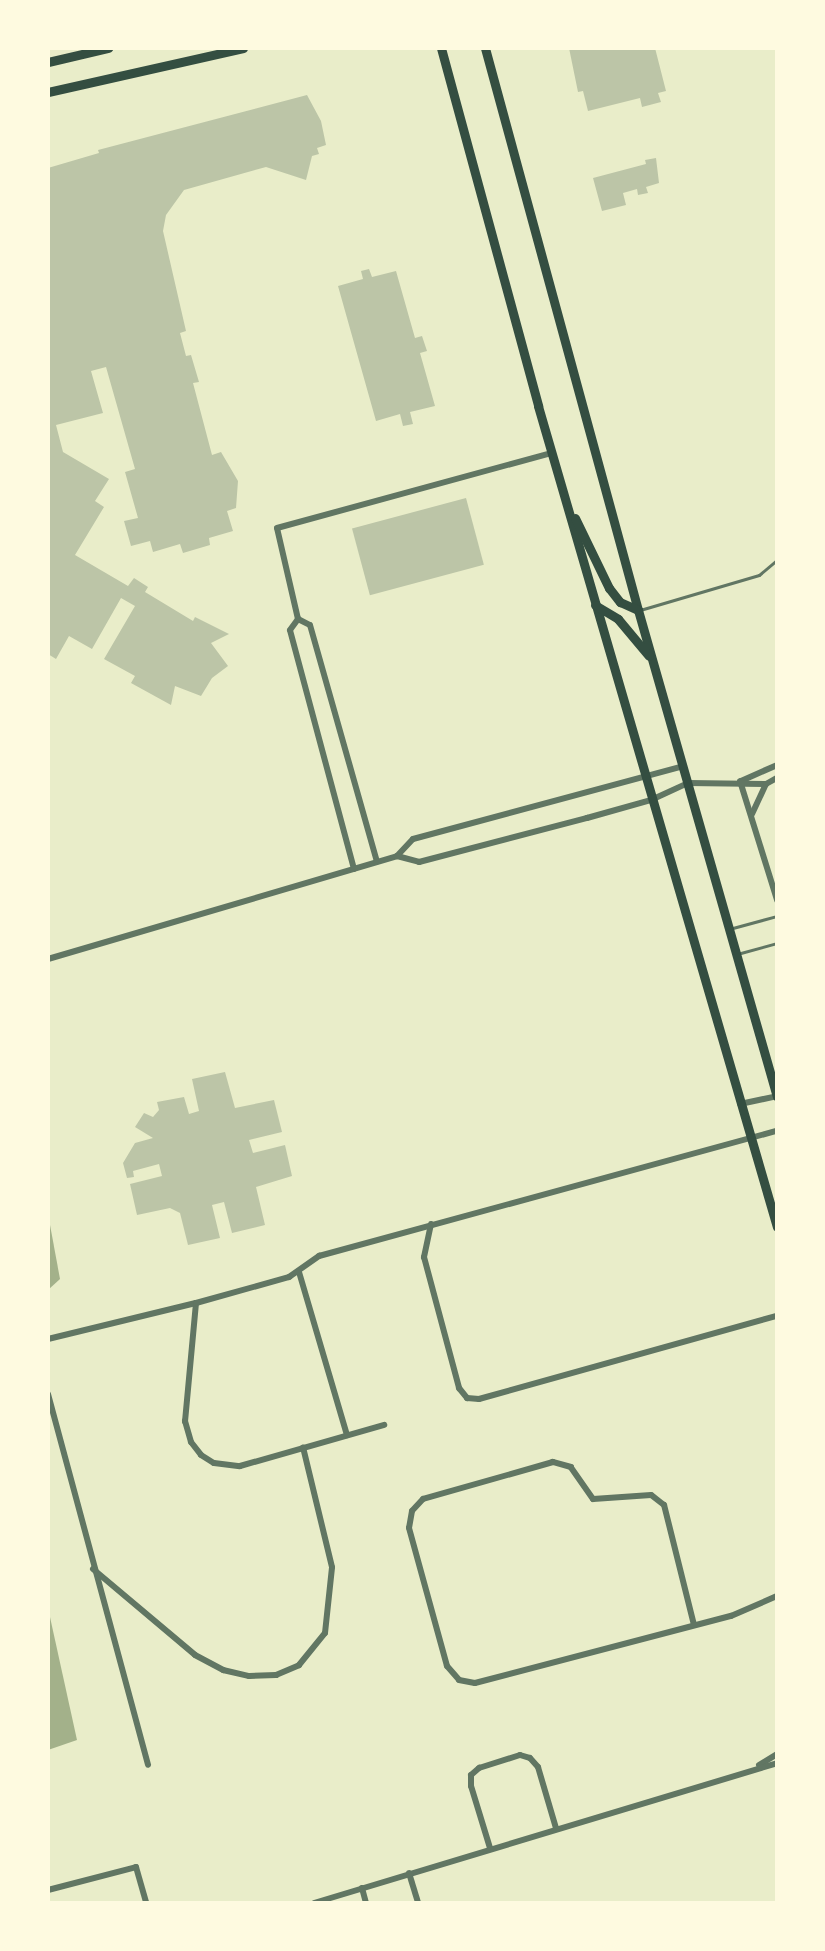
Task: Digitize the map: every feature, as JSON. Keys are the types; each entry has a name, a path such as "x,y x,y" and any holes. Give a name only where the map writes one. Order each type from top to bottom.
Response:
{"main road":[{"path":"48,62 108,48"},
{"path":"48,92 243,48"},
{"path":"441,48 552,453 777,1227"},
{"path":"485,48 638,610 777,1096"},
{"path":"564,494 609,588 621,602 638,610"},
{"path":"596,605 618,619 653,660"}],"street":[{"path":"354,869 290,630 298,619 277,528 552,453"},
{"path":"298,619 310,625 377,862"},
{"path":"740,781 777,765"},
{"path":"48,959 397,856 413,839 683,766"},
{"path":"397,856 419,862 651,800 688,783 740,781 766,784 777,778"},
{"path":"740,781 777,900"},
{"path":"752,814 766,784"},
{"path":"740,1104 777,1096"},
{"path":"48,1339 196,1303 299,1272 319,1256 777,1131"},
{"path":"431,1224 424,1257 459,1388 467,1398 501,1393 777,1316"},
{"path":"299,1272 347,1434"},
{"path":"196,1303 185,1421 191,1442 201,1455 214,1462 240,1466 384,1425"},
{"path":"48,1394 93,1569 148,1766"},
{"path":"93,1569 195,1655 224,1670 249,1676 276,1674 298,1665 325,1633 332,1567 303,1447"},
{"path":"694,1625 664,1505 651,1495 593,1500 571,1467 554,1462 423,1499 412,1511 410,1528 447,1666 459,1680 475,1683 731,1616 777,1596"},
{"path":"751,1770 777,1754"},
{"path":"490,1848 471,1786 471,1775 479,1768 520,1755 530,1758 538,1767 556,1828"},
{"path":"314,1903 777,1763"},
{"path":"48,1890 136,1868 146,1903"},
{"path":"409,1874 418,1903"},
{"path":"362,1888 366,1903"}],"lane":[{"path":"638,610 759,575 777,560"},
{"path":"728,929 777,916"},
{"path":"735,954 777,944"}],"shaded area":[{"path":"48,1214 60,1279 48,1290"},
{"path":"48,1608 77,1740 48,1750"}],"building":[{"path":"569,48 655,48 666,91 658,93 661,102 642,107 640,98 588,111 583,91 578,92"},
{"path":"307,95 321,121 326,145 317,148 319,154 312,156 306,180 266,167 184,190 166,215 163,231 186,331 180,333 186,356 191,355 199,382 193,383 212,455 221,452 238,481 236,508 227,511 233,531 209,538 210,545 183,553 180,544 153,552 150,541 131,546 124,521 138,518 125,472 135,469 106,367 91,371 103,413 56,425 63,452 109,479 95,501 104,507 75,555 128,586 134,578 148,587 145,592 193,621 195,617 229,634 211,643 228,666 212,678 201,696 175,686 171,705 131,683 135,676 104,659 135,606 121,598 92,649 69,636 56,659 48,654 48,168 99,153 98,150"},
{"path":"656,158 659,183 646,187 648,193 638,195 637,189 623,193 626,205 602,211 593,178 646,164 645,160"},
{"path":"369,269 372,277 396,271 415,338 422,336 427,351 420,353 435,406 410,412 413,424 403,426 400,414 376,421 338,286 363,279 361,271"},
{"path":"466,498 484,565 370,595 352,529"},
{"path":"225,1072 235,1108 274,1100 282,1132 249,1140 253,1153 285,1145 292,1176 256,1187 265,1225 232,1233 224,1202 212,1205 220,1238 188,1245 180,1213 170,1208 137,1215 130,1184 162,1176 159,1164 133,1171 134,1177 127,1178 123,1163 135,1143 153,1138 135,1127 144,1113 153,1117 159,1110 157,1102 184,1097 189,1114 199,1111 192,1079"}]}
